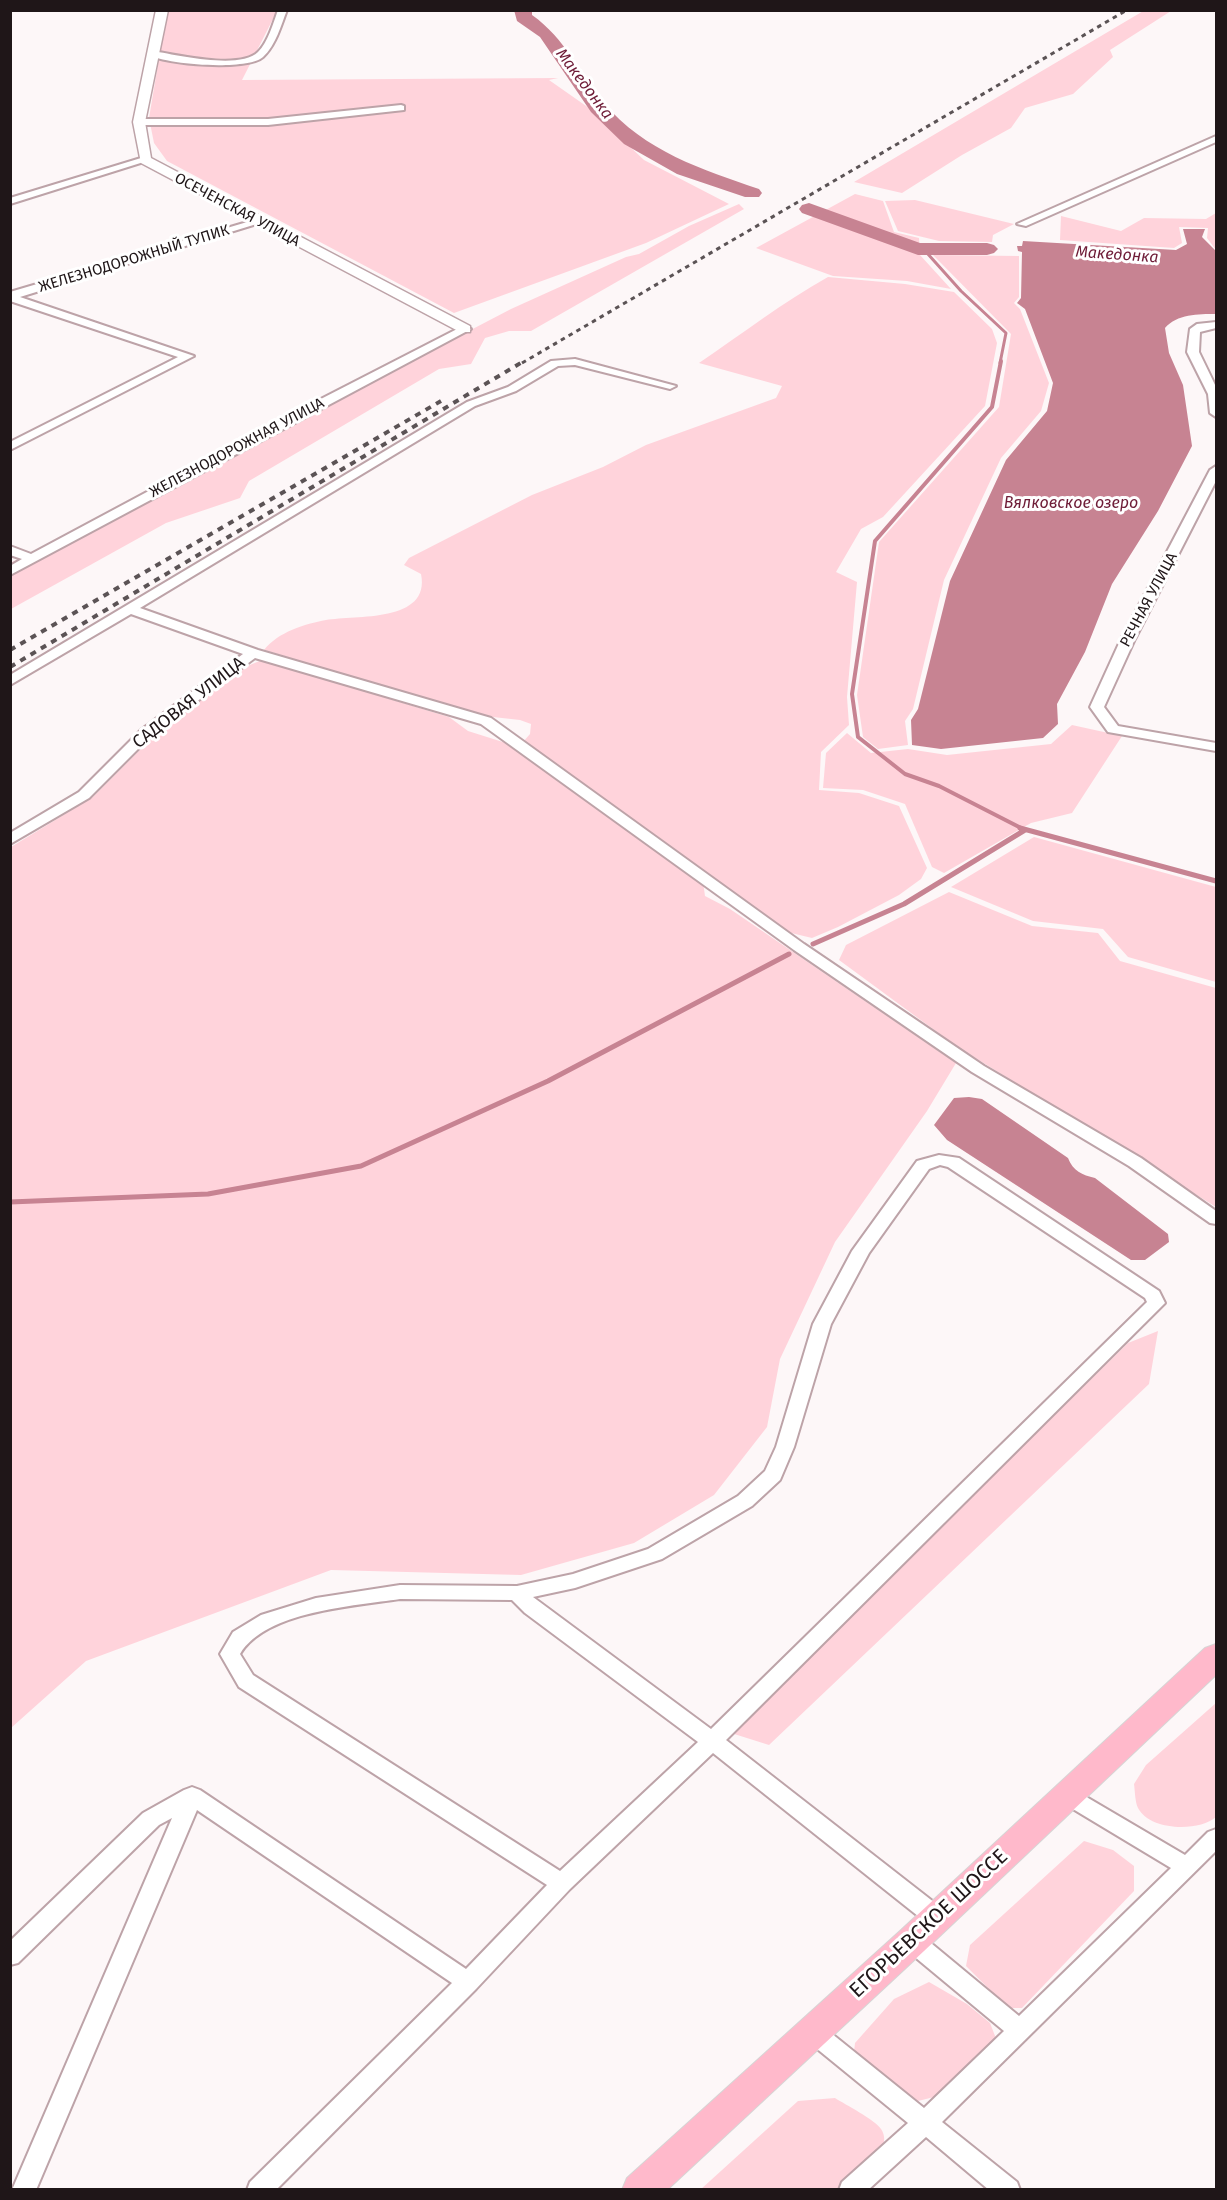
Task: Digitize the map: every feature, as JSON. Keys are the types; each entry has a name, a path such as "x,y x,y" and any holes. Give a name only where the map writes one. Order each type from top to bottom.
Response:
{"main road":[{"name":"ЕГОРЬЕВСКОЕ ШОССЕ","path":"639,2190 912,1941 1066,1794 1216,1656"}],"street":[{"path":"10,201 145,159 139,122 162,10"},
{"path":"153,54 202,61 251,62 261,55 283,10"},
{"path":"139,122 268,122 401,108"},
{"path":"1022,224 1216,139"},
{"name":"ОСЕЧЕНСКАЯ УЛИЦА","path":"145,159 258,222 465,329"},
{"name":"ЖЕЛЕЗНОДОРОЖНЫЙ ТУПИК","path":"10,296 258,222"},
{"path":"10,296 188,356 10,447"},
{"path":"1216,326 1201,326 1194,331 1193,352 1215,394 1216,413"},
{"name":"ЖЕЛЕЗНОДОРОЖНАЯ УЛИЦА","path":"10,571 319,404 465,329"},
{"path":"10,681 471,404 512,389 555,363 575,362 670,386"},
{"name":"РЕЧНАЯ УЛИЦА","path":"1216,470 1128,639 1097,707 1113,729 1216,747"},
{"path":"10,550 32,559"},
{"path":"130,609 253,653 486,721 818,960 978,1069 1135,1162 1216,1219"},
{"name":"САДОВАЯ УЛИЦА","path":"10,840 84,795 147,732 253,653"},
{"path":"259,2190 468,1982 562,1883 712,1741 1156,1303 1153,1295 953,1162 939,1160 922,1165 861,1251 822,1324 785,1447 773,1475 745,1501 655,1554 575,1581 518,1593 400,1592 316,1605 268,1620 240,1637 230,1654 246,1681 562,1883"},
{"path":"518,1593 532,1608 712,1741 936,1917"},
{"path":"1066,1794 1187,1867"},
{"path":"192,1796 468,1982"},
{"path":"10,1956 151,1819 192,1796"},
{"path":"24,2190 192,1796"},
{"path":"851,2190 926,2123 1216,1838"},
{"path":"912,1941 1020,2031"},
{"path":"813,2032 1008,2190"}],"shaded area":[{"path":"1145,10 1171,11 1110,50 1113,57 1073,94 1025,108 1011,128 962,155 902,193 854,182"},
{"path":"167,11 277,11 242,80 558,78 549,80 589,108 644,160 729,204 646,243 454,313 167,161 154,143 149,118"},
{"path":"855,194 883,201 894,232 919,238 920,255 951,289 907,281 833,276 756,248"},
{"path":"915,200 1014,224 993,235 992,242 939,241 898,231 885,201"},
{"path":"739,204 744,209 531,331 509,331 485,338 471,364 439,369 249,481 240,498 166,523 11,609 10,563 277,431 511,309 626,257 639,254 689,226"},
{"path":"1216,213 1216,250 1207,238 1208,228 1179,227 1182,243 1174,248 1060,240 1061,216 1121,231 1144,218 1206,219"},
{"path":"933,255 1019,256 1019,297 1014,303 1020,309 1049,383 1041,411 1001,458 944,580 913,709 905,721 908,745 878,749 863,737 857,695 879,542 999,407 1011,334"},
{"path":"828,277 905,284 954,292 992,329 997,343 985,406 883,517 861,529 836,572 857,582 847,697 849,725 821,752 819,790 859,793 899,806 927,868 921,879 899,895 812,938 787,932 523,742 530,734 531,724 520,720 484,716 264,650 277,638 309,624 371,616 403,609 414,601 421,590 421,574 404,565 409,558 532,495 603,467 646,445 776,398 782,386 699,363"},
{"path":"262,660 449,717 468,731 506,743 703,882 705,896 730,909 956,1063 927,1111 835,1242 780,1359 767,1427 714,1495 634,1543 521,1575 331,1570 86,1661 11,1728 11,847 93,797 156,734 245,667"},
{"path":"1072,725 1122,736 1072,813 1031,823 944,873 932,867 905,804 863,790 823,788 826,753 847,733 871,753 908,749 947,755 1051,744"},
{"path":"1034,837 1216,887 1216,982 1128,957 1103,929 1033,921 951,887"},
{"path":"949,892 1032,926 1098,933 1120,961 1216,988 1216,1207 956,1046 839,960 846,945"},
{"path":"1158,1331 1149,1384 769,1745 731,1733 1128,1343"},
{"path":"1216,1703 1216,1817 1198,1825 1175,1827 1163,1825 1144,1816 1138,1808 1134,1784 1146,1765"},
{"path":"1084,1841 1113,1850 1134,1866 1134,1891 1022,2008 1008,2008 966,1966 970,1945"},
{"path":"929,1982 967,2004 990,2023 997,2041 938,2096 910,2103 853,2061 855,2043 894,1999"},
{"path":"835,2098 872,2121 881,2129 884,2137 883,2146 871,2163 840,2189 700,2190 798,2101"}],"water":[{"name":"Вялковское озеро","path":"1183,229 1205,229 1202,237 1216,251 1216,314 1182,317 1165,328 1169,353 1183,385 1192,446 1158,511 1112,584 1085,652 1057,704 1058,724 1043,738 941,749 912,745 911,720 918,709 950,581 1006,460 1047,411 1053,383 1025,309 1017,303 1021,298 1022,252 1018,251 1017,246 1022,246 1023,241 1176,250 1187,244"},
{"path":"926,244 986,246 988,251 980,251 981,254 927,253 918,249"},
{"path":"954,1098 982,1099 1068,1158 1078,1172 1095,1178 1168,1234 1169,1242 1145,1260 1131,1260 947,1140 934,1125"}],"waterway":[{"name":"Македонка","path":"523,10 523,17 546,33 598,108 631,140 684,170 752,193"},
{"name":"Македонка","path":"809,209 918,249 987,249"},
{"path":"927,253 961,291 1006,333 1000,363"},
{"path":"1001,361 992,407 875,541 852,694 858,737 905,774 939,786 1022,829"},
{"path":"1022,829 1216,881"},
{"path":"813,944 904,904 1025,830"},
{"path":"10,1202 208,1194 361,1166 548,1081 789,954"}],"railway":[{"path":"522,363 1127,10"},
{"path":"10,667 524,361"},
{"path":"10,650 441,401"}]}
